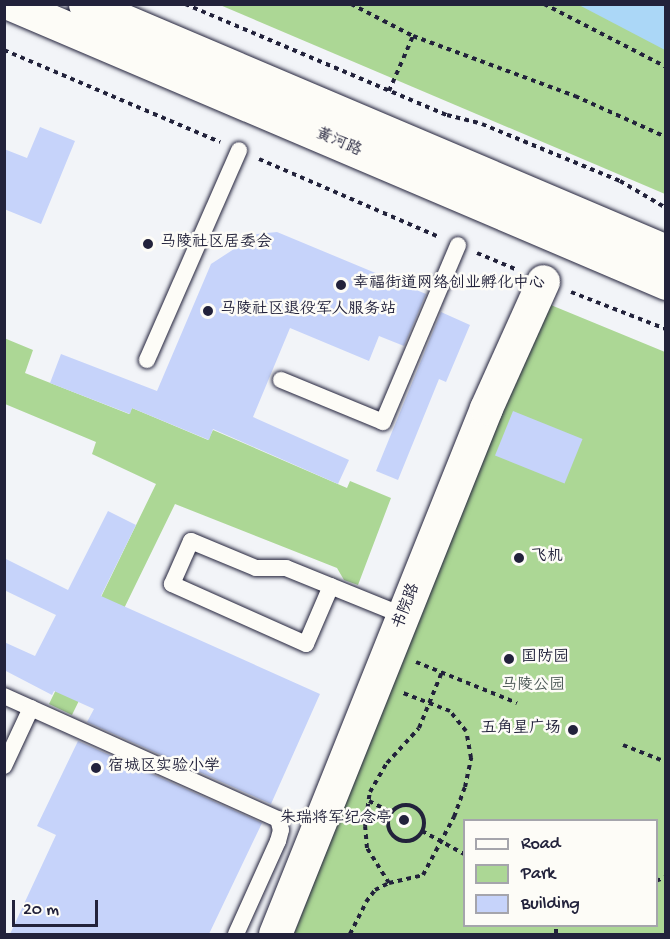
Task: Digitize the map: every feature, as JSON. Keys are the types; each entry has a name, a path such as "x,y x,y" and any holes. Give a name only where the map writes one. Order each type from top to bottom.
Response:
{"main road":[{"name":"黄河路","path":"11,4 666,283"},
{"name":"黄河路","path":"86,4 666,251"},
{"name":"书院路","path":"275,934 405,616 486,408 543,281"}],"lane":[{"path":"147,360 239,150"},
{"path":"281,380 383,422 458,245"},
{"path":"331,586 306,644 172,584 191,541 256,568 286,568 331,586 405,616"},
{"path":"4,696 278,819 281,830 278,841 236,934"},
{"path":"4,766 32,708"}],"path":[{"path":"185,4 388,91 447,115 483,124 620,181 666,208"},
{"path":"351,4 412,36 575,96 666,137"},
{"path":"544,4 666,67"},
{"path":"388,91 412,36"},
{"path":"4,50 543,281 666,330"},
{"path":"390,652 517,703"},
{"path":"388,883 367,848 364,826 370,792 387,763 419,728 442,672"},
{"path":"350,934 366,902 375,891 388,883 423,875 441,842 465,787 471,758 466,731 450,711 377,683"},
{"path":"623,746 666,762"},
{"path":"369,801 391,812"},
{"path":"400,805 418,808 424,819 422,831 408,841 397,839 388,824 391,812 400,805"},
{"path":"422,831 463,853"}],"green space":[{"path":"220,5 665,5 665,194"},
{"name":"马陵公园","path":"546,303 665,352 665,934 294,934 506,389"},
{"path":"4,338 33,350 25,373 129,414 132,408 208,440 213,430 347,488 350,481 391,498 358,585 344,580 337,568 175,504 72,715 49,704 156,484 92,454 96,442 5,404"}],"water":[{"path":"579,5 665,5 665,50"}],"building":[{"path":"40,127 75,141 41,224 4,209 4,149 27,158"},
{"path":"277,232 426,294 404,346 379,336 369,361 290,328 253,417 349,460 338,484 213,429 209,440 132,408 130,414 50,383 61,354 157,391 211,264 257,234"},
{"path":"441,312 470,325 446,382 439,379 398,480 376,471"},
{"path":"513,411 583,439 565,484 495,456"},
{"path":"108,511 136,525 101,596 320,694 271,804 87,722 94,709 54,691 52,695 4,670 4,642 35,656 56,615 4,590 4,558 68,590"},
{"name":"宿城区实验小学","path":"78,741 262,823 209,934 10,934 56,835 37,826"}],"place":[{"name":"马陵社区居委会","path":"148,244"},
{"name":"幸福街道网络创业孵化中心","path":"341,285"},
{"name":"马陵社区退役军人服务站","path":"208,311"},
{"name":"飞机","path":"519,558"},
{"name":"国防园","path":"509,659"},
{"name":"五角星广场","path":"573,730"},
{"name":"宿城区实验小学","path":"96,768"},
{"name":"朱瑞将军纪念亭","path":"404,820"}]}
